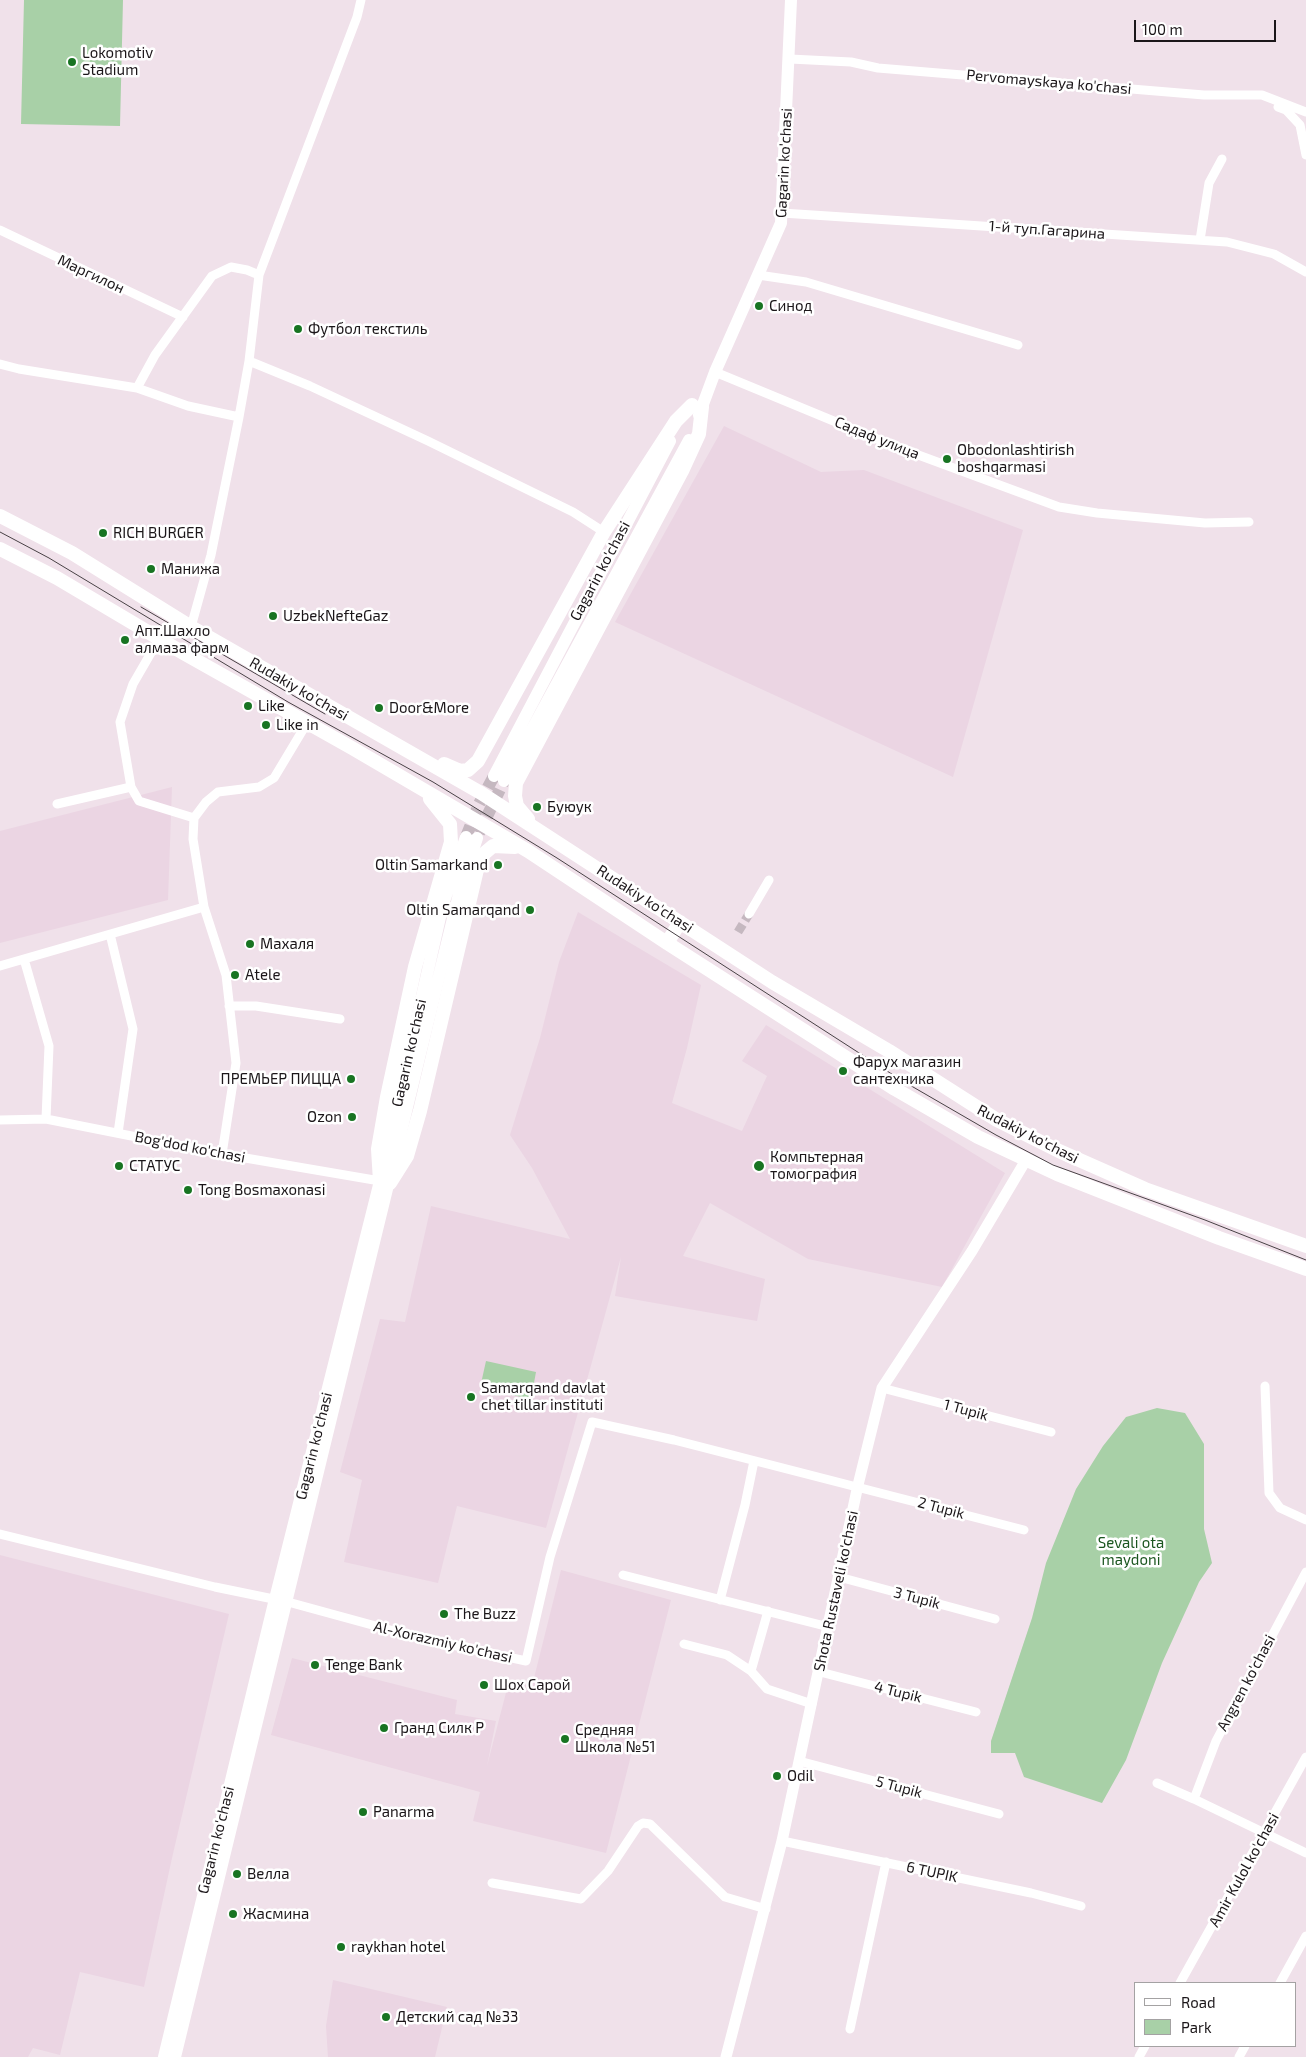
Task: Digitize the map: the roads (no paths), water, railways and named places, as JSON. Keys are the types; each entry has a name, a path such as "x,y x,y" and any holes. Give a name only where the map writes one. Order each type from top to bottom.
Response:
{"main road":[{"name":"Gagarin ko'chasi","path":"499,778 683,453 697,406 715,372 781,223 790,59 791,0"},
{"path":"410,752 460,771 474,766 487,747 604,532 676,420 697,406 699,434 682,471 516,783 515,796 517,806 543,834"},
{"name":"Rudakiy ko'chasi","path":"0,516 72,553 191,627 410,752 543,834 772,982 889,1051 997,1120 1059,1151 1145,1189 1306,1246"},
{"name":"Rudakiy ko'chasi","path":"0,549 57,578 528,851 667,943 895,1089 978,1136 1026,1160 1219,1238 1306,1269"},
{"path":"352,748 367,728"},
{"path":"385,1182 378,1150 387,1097 415,967 452,835 447,818 417,786"},
{"name":"Gagarin ko'chasi","path":"175,2057 288,1602 385,1182 443,904 471,837"},
{"path":"385,1182 407,1156 420,1111 480,857 488,848 498,844 528,851"},
{"path":"667,943 680,922"},
{"name":"Gagarin ko'chasi","path":"164,2057 275,1599 385,1182"}],"street":[{"path":"191,627 211,555 239,417 249,361 259,275 353,27 361,0"},
{"name":"Pervomayskaya ko'chasi","path":"790,59 851,62 878,68 1071,82 1204,95 1262,95 1306,112"},
{"path":"1204,95 1262,100 1286,110 1300,125 1306,156"},
{"path":"1200,240 1209,184 1222,159"},
{"name":"1-й туп.Гагарина","path":"782,213 1227,242 1274,254 1306,272"},
{"name":"Маргилон","path":"0,230 183,317"},
{"path":"137,388 155,355 212,276 231,267 247,270 259,275"},
{"path":"758,275 806,282 1018,345"},
{"path":"249,361 310,386 428,441 573,512 604,532"},
{"path":"0,364 19,369 137,388 188,406 239,417"},
{"name":"Садаф улица","path":"715,372 894,446 1059,507 1097,513 1205,523 1249,522"},
{"path":"159,638 133,684 120,722 131,787 139,801 194,818"},
{"path":"222,1154 236,1063 226,975 204,907 193,839 194,818 206,802 218,792 259,787 274,778 307,723"},
{"path":"57,804 131,787"},
{"path":"749,914 769,880"},
{"path":"0,966 204,907"},
{"path":"110,934 133,1029 118,1134"},
{"path":"24,959 49,1046 46,1119"},
{"path":"230,1006 256,1006 340,1019"},
{"name":"Bog'dod ko'chasi","path":"0,1120 46,1119 222,1154 385,1182"},
{"name":"Shota Rustaveli ko'chasi","path":"726,2057 766,1909 782,1841 820,1672 858,1486 882,1388 972,1251 1026,1160"},
{"path":"1265,1386 1269,1493 1280,1508 1306,1520"},
{"name":"1 Tupik","path":"882,1388 1051,1432"},
{"name":"Al-Xorazmiy ko'chasi","path":"0,1534 288,1602 416,1636 526,1661 550,1557 592,1422 674,1440 858,1486"},
{"path":"720,1600 745,1505 754,1461"},
{"name":"2 Tupik","path":"858,1486 1024,1530"},
{"name":"Angren ko'chasi","path":"1194,1799 1216,1741 1306,1572"},
{"path":"623,1576 829,1627"},
{"name":"3 Tupik","path":"839,1577 995,1619"},
{"path":"751,1671 768,1611"},
{"path":"684,1644 722,1653 751,1671 767,1689 812,1704"},
{"name":"4 Tupik","path":"820,1672 976,1712"},
{"name":"Amir Kulol ko'chasi","path":"1181,1982 1306,1757"},
{"name":"5 Tupik","path":"799,1761 999,1814"},
{"path":"1157,1783 1194,1799 1264,1835 1306,1853"},
{"path":"492,1883 581,1899 608,1871 638,1826 643,1823 650,1824 725,1897 766,1909"},
{"name":"6 TUPIK","path":"782,1841 1031,1892 1080,1906"},
{"path":"850,2029 886,1862"},
{"path":"1281,1982 1306,1936"}],"tunnel":[{"path":"466,837 479,804 494,776"},
{"path":"479,833 504,781"},
{"path":"738,932 749,914"}],"tram line":[{"path":"0,532 49,558 288,702 433,782 557,858 901,1080 996,1135 1053,1165 1205,1220 1306,1260"},
{"path":"141,607 325,714"}],"place":[{"name":"Lokomotiv Stadium","path":"72,62"},
{"name":"Синод","path":"759,306"},
{"name":"Футбол текстиль","path":"298,329"},
{"name":"Obodonlashtirish boshqarmasi","path":"947,459"},
{"name":"RICH BURGER","path":"103,533"},
{"name":"Манижа","path":"151,569"},
{"name":"UzbekNefteGaz","path":"273,616"},
{"name":"Апт.Шахло алмаза фарм","path":"125,640"},
{"name":"Like","path":"248,706"},
{"name":"Door&More","path":"379,708"},
{"name":"Like in","path":"266,725"},
{"name":"Буюук","path":"537,807"},
{"name":"Oltin Samarkand","path":"498,865"},
{"name":"Oltin Samarqand","path":"530,910"},
{"name":"Махаля","path":"250,944"},
{"name":"Atele","path":"235,975"},
{"name":"Фарух магазин сантехника","path":"843,1071"},
{"name":"ПРЕМЬЕР ПИЦЦА","path":"351,1079"},
{"name":"Ozon","path":"352,1117"},
{"name":"СТАТУС","path":"119,1166"},
{"name":"Компьтерная томография","path":"759,1166"},
{"name":"Tong Bosmaxonasi","path":"188,1190"},
{"name":"Samarqand davlat chet tillar instituti","path":"471,1397"},
{"name":"The Buzz","path":"444,1614"},
{"name":"Tenge Bank","path":"315,1665"},
{"name":"Шох Сарой","path":"484,1685"},
{"name":"Гранд Силк Р","path":"384,1728"},
{"name":"Средняя Школа №51","path":"565,1739"},
{"name":"Оdil","path":"777,1776"},
{"name":"Panarma","path":"363,1812"},
{"name":"Велла","path":"237,1874"},
{"name":"Жасмина","path":"233,1914"},
{"name":"raykhan hotel","path":"341,1947"},
{"name":"Детский сад №33","path":"386,2017"}],"park label":[{"name":"Sevali ota maydoni","path":"1131,1552"}]}
